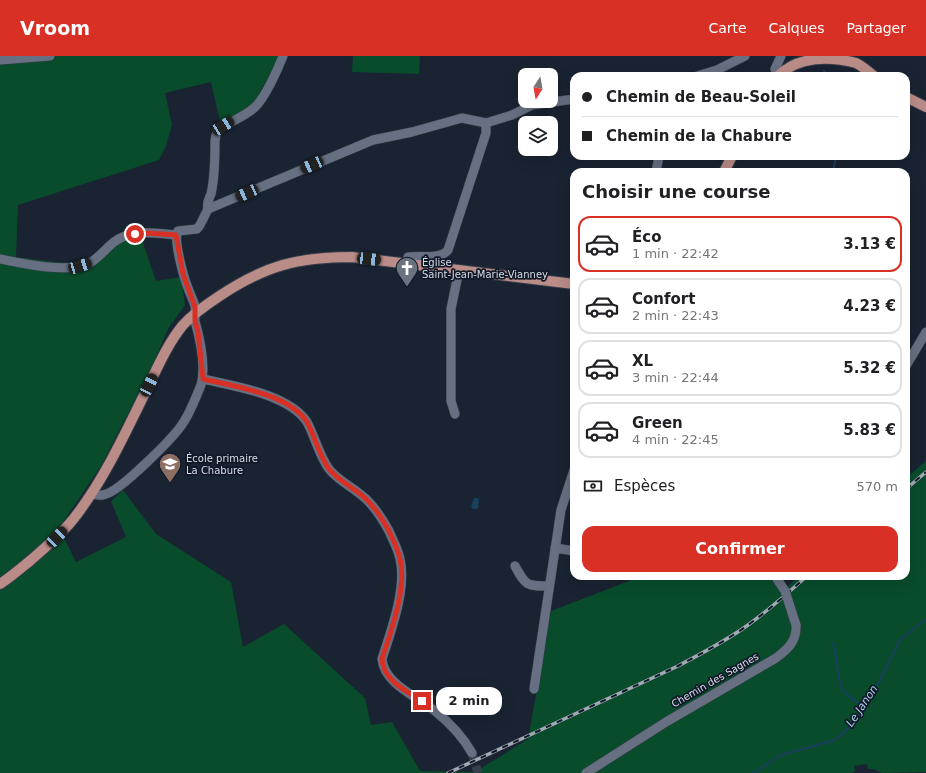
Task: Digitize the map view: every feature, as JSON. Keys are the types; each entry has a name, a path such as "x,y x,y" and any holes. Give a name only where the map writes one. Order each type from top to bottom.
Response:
{"main road":[{"path":"783,72 790,66 804,60 827,56 849,58 868,72"},
{"path":"910,99 926,107"},
{"path":"0,584 49,544 78,513 92,493 116,451 178,332 208,303 240,283 286,263 321,258 352,257 570,284"}],"street":[{"path":"0,60 50,56"},
{"path":"92,493 100,496 118,488 161,448 180,428 185,420 203,379 201,352 197,324 195,321 195,307 187,288 176,235 180,230 197,229 208,209 207,203 213,182 215,142 218,130 256,106 277,71 283,56"},
{"path":"710,72 745,56"},
{"path":"776,72 775,69 781,56"},
{"path":"208,209 373,140 412,132 462,118 486,123 512,115 532,105 570,100"},
{"path":"406,263 408,257 438,256 444,254 448,250 486,133 486,123"},
{"path":"0,259 53,267 80,266 95,260 113,243 125,237 147,233 176,235"},
{"path":"455,414 451,401 451,309 459,270"},
{"path":"910,359 926,332"},
{"path":"203,379 275,399 289,405 300,413 307,423 329,469 364,497 380,517 394,541 400,559 402,572 400,596 382,659 382,666 387,674 396,683 434,710 446,721 467,744 472,753"},
{"path":"534,689 561,510 570,482"},
{"path":"555,548 570,550"},
{"path":"515,566 522,578 528,584 535,586 549,586"},
{"name":"Chemin des Sagnes","path":"586,773 666,722 784,652 793,642 796,634 796,625 781,580"}],"green space":[{"path":"0,56 279,56 253,106 221,125 211,82 165,93 172,125 166,146 159,160 18,205 16,257 72,264 92,258 119,243 141,237 156,281 181,277 185,305 168,329 153,364 101,466 59,528 76,562 126,537 111,501 123,490 156,534 231,582 243,647 284,624 365,698 371,725 392,722 420,771 475,772 528,739 551,611 632,580 772,580 781,593 795,580 910,580 910,475 926,461 926,772 882,773 874,769 868,769 867,764 854,766 855,771 851,773 0,773"},
{"path":"353,56 420,56 419,74 352,72"}],"water":[{"path":"474,498 479,499 478,508 476,509 471,507"}],"waterway":[{"path":"834,168 835,160"},
{"name":"Le Janon","path":"753,773 781,755 835,740 852,725 877,686 900,640 926,619"},
{"path":"833,643 842,688 846,694 857,702 862,708"}],"tunnel":[{"path":"472,753 478,773"}],"railway":[{"path":"910,486 926,472"},
{"path":"448,773 705,652 740,631 802,580"}],"place":[{"name":"Église Saint-Jean-Marie-Vianney","path":"407,288"},
{"name":"École primaire La Chabure","path":"170,484"}],"route":[{"path":"135,234 147,233 176,235 183,274 195,307 195,321 197,324 201,352 203,379 275,399 289,405 300,413 307,423 329,469 364,497 386,526 394,541 400,559 402,572 400,596 382,659 382,666 390,679 422,701"}]}
